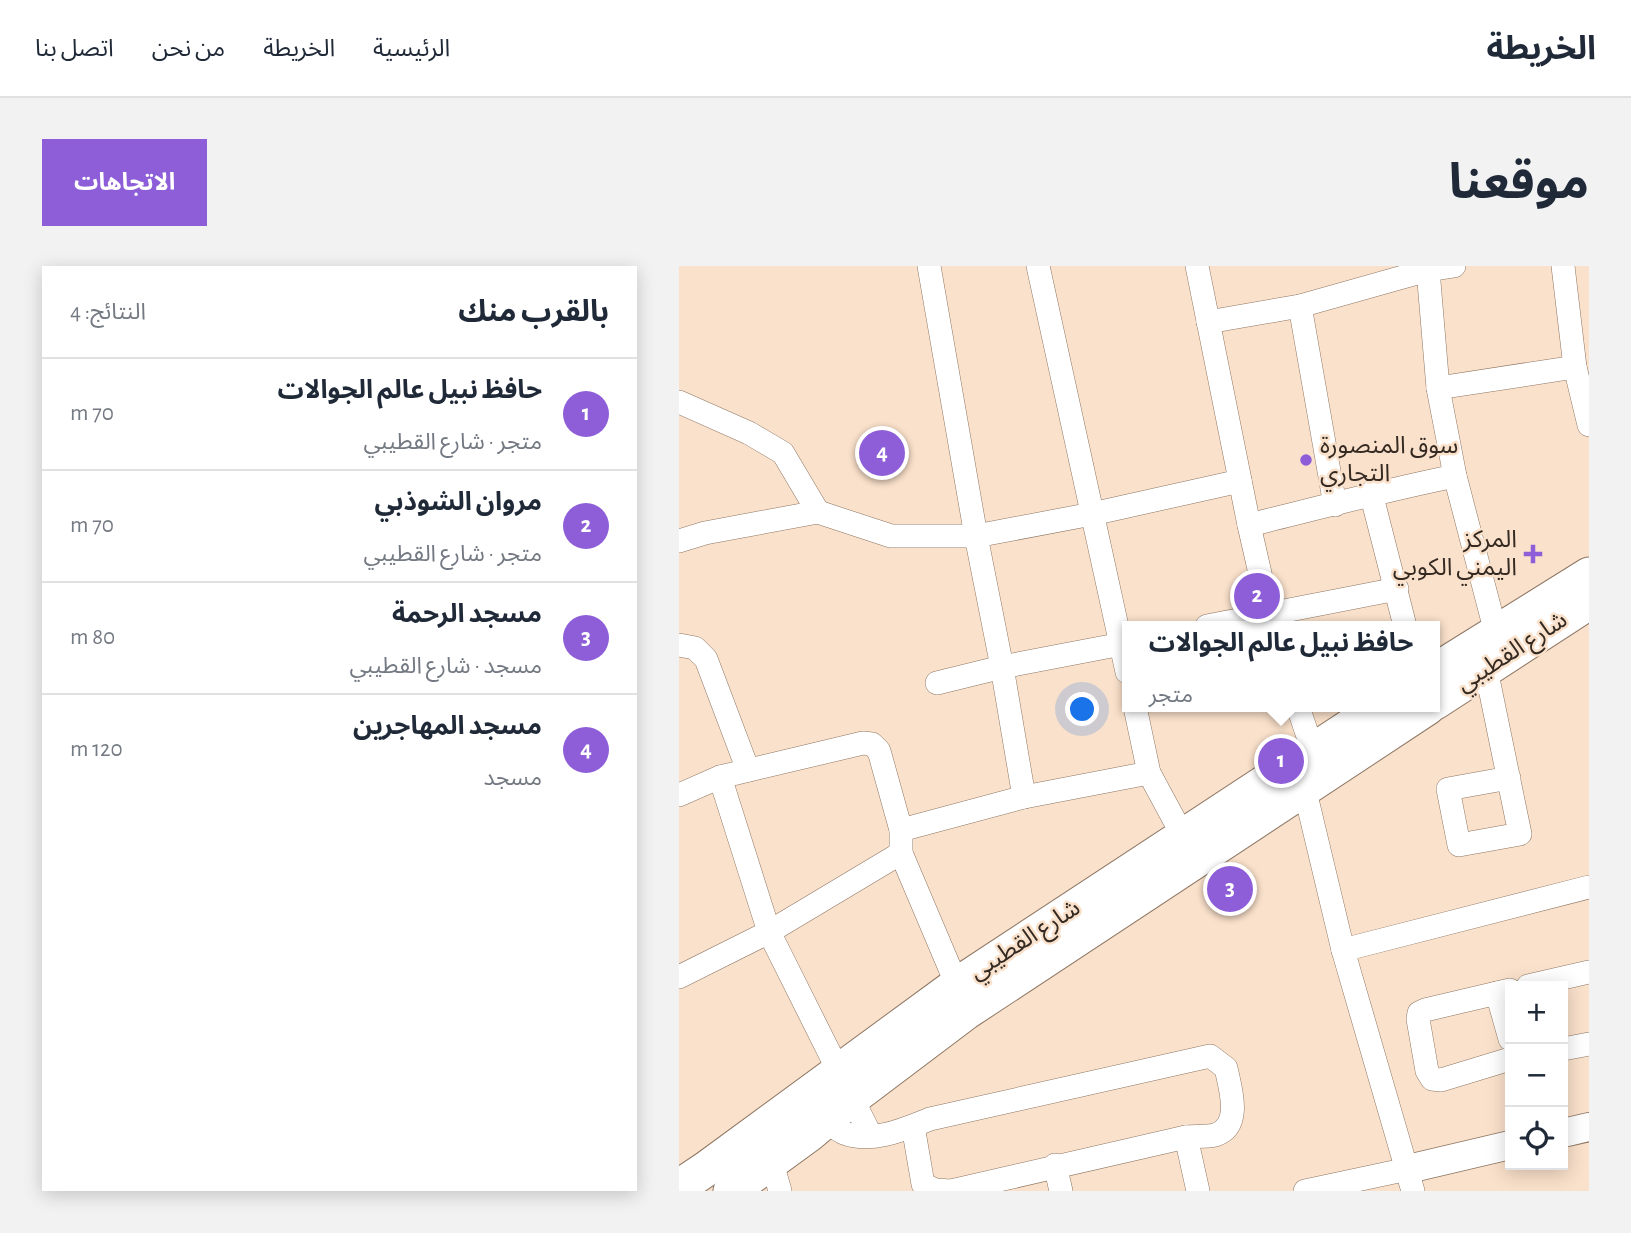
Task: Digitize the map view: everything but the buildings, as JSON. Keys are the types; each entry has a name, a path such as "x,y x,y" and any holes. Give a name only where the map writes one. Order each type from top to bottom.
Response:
{"main road":[{"name":"شارع القطيبي","path":"1440,668 1589,575"},
{"name":"شارع القطيبي","path":"1440,699 1589,602"},
{"name":"شارع القطيبي","path":"731,1191 776,1177 839,1096 957,985 1372,712"},
{"name":"شارع القطيبي","path":"679,1187 839,1096 1420,712"}],"street":[{"path":"929,266 1024,797"},
{"path":"1038,266 1092,514 1122,635"},
{"path":"1197,266 1270,620 1397,589"},
{"path":"1208,322 1300,306 1428,270 1454,266"},
{"path":"1563,266 1575,368 1589,425"},
{"path":"1428,270 1438,388 1455,476 1496,633"},
{"path":"1300,306 1335,505"},
{"path":"1438,388 1575,368"},
{"path":"679,402 749,433 783,453 818,512"},
{"path":"1249,524 1455,476"},
{"path":"679,541 705,533 818,512 891,536 976,536 1092,514 1240,481"},
{"path":"1371,494 1404,621"},
{"path":"937,683 1122,643"},
{"path":"679,645 695,648 706,659 748,770"},
{"path":"1486,669 1509,778"},
{"path":"1136,712 1149,773 1183,836"},
{"path":"1300,712 1313,751"},
{"path":"679,795 720,777 863,743 872,744 880,751 901,841 957,985"},
{"path":"679,977 769,932 901,841 1024,797 1149,773"},
{"path":"720,777 769,932 839,1096 871,1136"},
{"path":"1304,787 1343,950 1411,1180"},
{"path":"1343,950 1589,887"},
{"path":"1550,981 1589,972"},
{"path":"1503,992 1419,1013 1418,1018 1427,1071 1432,1079 1441,1080 1505,1061"},
{"path":"1568,1048 1589,1044"},
{"path":"839,1096 843,1133 871,1136 894,1133 930,1119 1210,1056 1226,1068 1234,1110 1227,1125 1217,1135 1186,1137 951,1191 935,1190 923,1184 913,1126"},
{"path":"1568,1132 1589,1127"},
{"path":"1186,1137 1198,1191"},
{"path":"1305,1191 1411,1180 1505,1147"},
{"path":"1055,1165 1061,1191"}],"place":[{"name":"مسجد المهاجرين","path":"882,453"},
{"name":"سوق المنصورة التجاري","path":"1306,460"},
{"name":"المركز اليمني الكوبي","path":"1533,554"},
{"name":"مروان الشوذبي","path":"1257,596"},
{"name":"حافظ نبيل عالم الجوالات","path":"1281,761"},
{"name":"مسجد الرحمة","path":"1230,889"}]}
